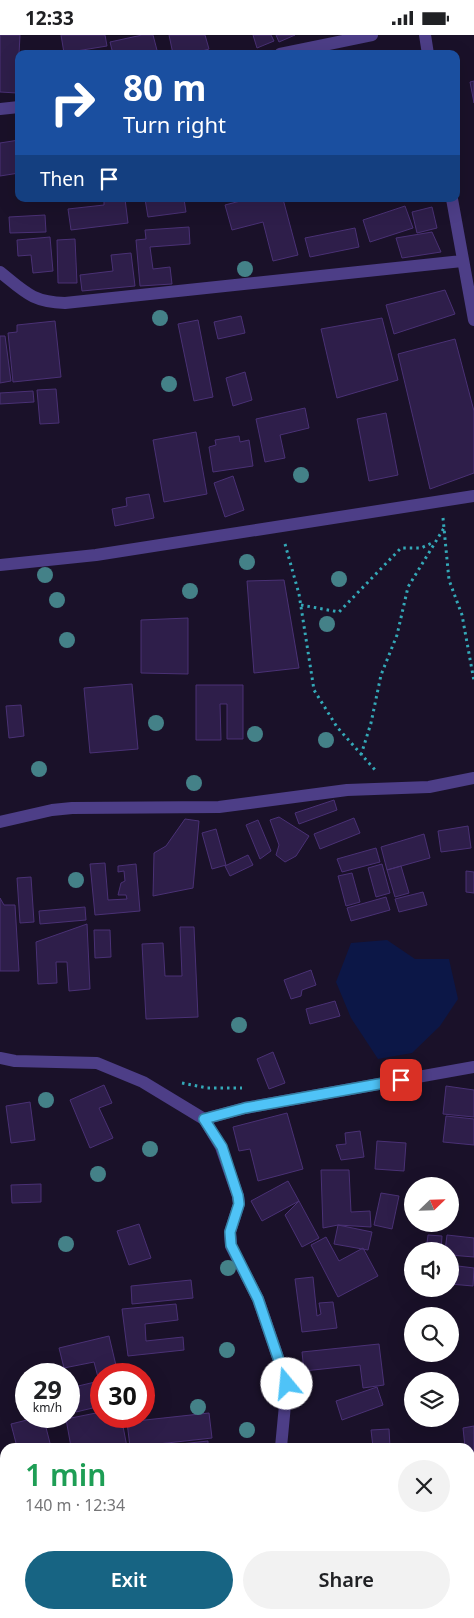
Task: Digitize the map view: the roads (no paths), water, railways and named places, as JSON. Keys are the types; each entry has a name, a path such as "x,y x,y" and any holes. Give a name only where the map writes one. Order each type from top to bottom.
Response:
{"street":[{"path":"299,50 372,35"},
{"path":"425,35 427,50"},
{"path":"0,109 15,107"},
{"path":"452,202 474,320"},
{"path":"0,272 32,297 45,302 65,303 462,261"},
{"path":"0,565 96,555 282,528 474,497"},
{"path":"0,822 52,810 72,808 218,807 347,790 429,787 474,778"},
{"path":"0,1058 15,1061 97,1063 144,1082 204,1119 222,1147 238,1196 239,1204 230,1232 231,1245 258,1299 287,1384 281,1443"},
{"path":"204,1119 272,1103 474,1067"}]}
